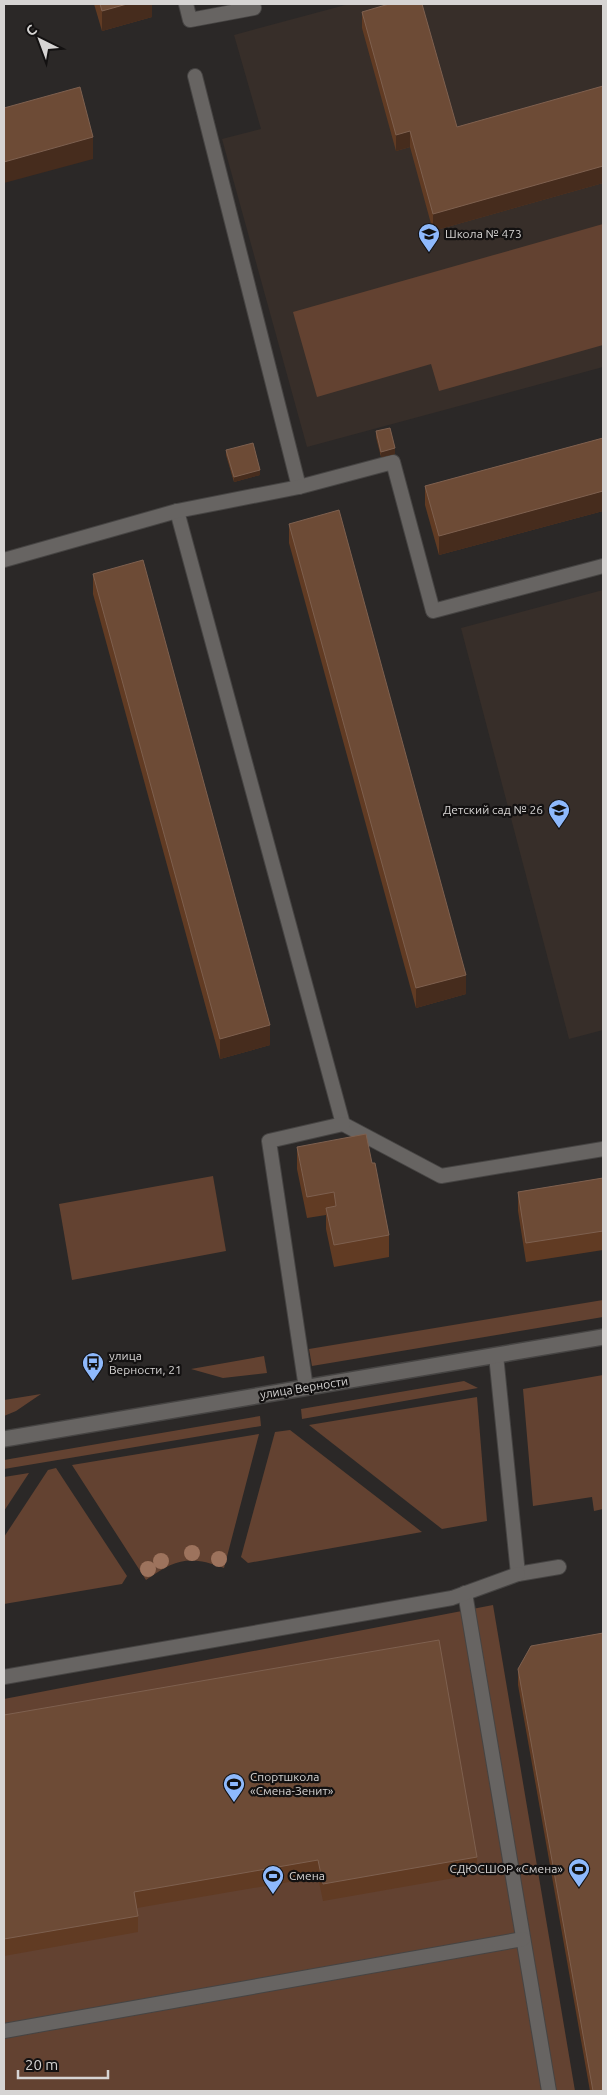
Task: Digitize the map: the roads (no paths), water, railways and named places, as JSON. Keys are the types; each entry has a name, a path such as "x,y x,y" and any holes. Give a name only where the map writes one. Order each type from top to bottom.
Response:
{"street":[{"name":"улица Верности","path":"4,1439 603,1337"}],"lane":[{"path":"186,4 190,20 254,8 253,4"},
{"path":"195,76 299,487"},
{"path":"4,560 178,511 299,487 393,462 433,611 603,566"},
{"path":"178,511 343,1124"},
{"path":"306,1388 269,1141 343,1124 441,1176 603,1149"},
{"path":"496,1355 518,1574"},
{"path":"4,1676 223,1640 452,1598 518,1574 559,1567"},
{"path":"465,1593 549,2091"},
{"path":"4,2031 523,1939"}],"place":[{"name":"Школа № 473","path":"429,253"},
{"name":"Детский сад № 26","path":"559,829"},
{"name":"улица Верности, 21","path":"93,1382"},
{"name":"Спортшкола «Смена-Зенит»","path":"234,1803"},
{"name":"СДЮСШОР «Смена»","path":"579,1888"},
{"name":"Смена","path":"273,1895"}]}
